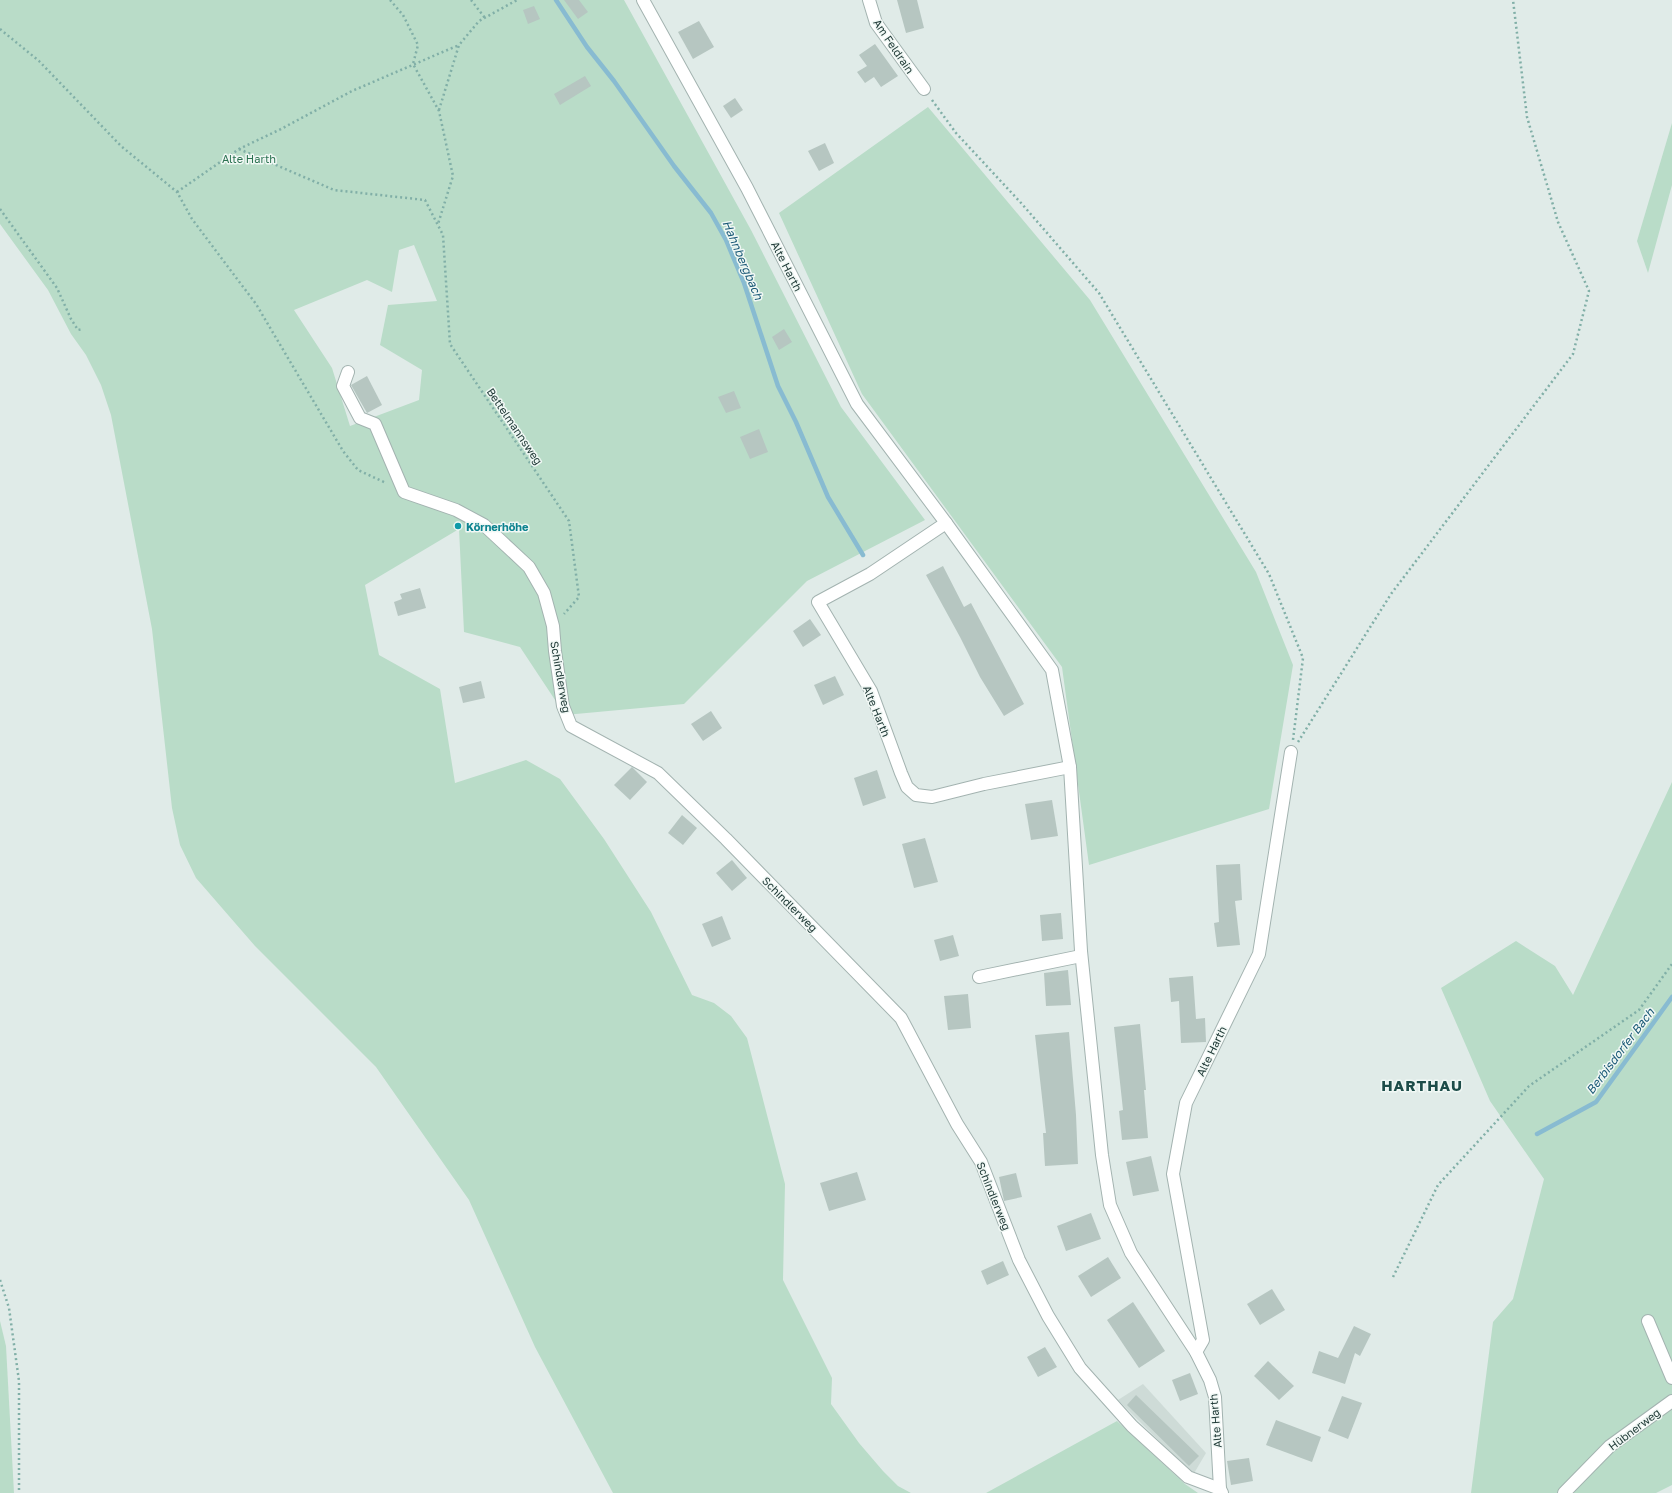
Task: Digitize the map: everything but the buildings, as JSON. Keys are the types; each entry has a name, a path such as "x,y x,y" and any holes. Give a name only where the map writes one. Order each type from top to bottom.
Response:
{"street":[{"name":"Alte Harth","path":"643,0 747,188 857,404 946,523 1052,670 1070,767 1081,956 1102,1155 1110,1205 1131,1253 1196,1352 1210,1380 1215,1397 1221,1491"},
{"name":"Am Feldrain","path":"869,0 876,23 924,89"},
{"path":"348,372 343,386 360,418 375,424 404,492"},
{"name":"Schindlerweg","path":"404,492 456,510 484,525 529,567 544,593 553,626 563,706 570,726 658,773 765,878 901,1018 957,1124 981,1162 1020,1260 1048,1316 1080,1368 1132,1426 1188,1478 1221,1491"},
{"name":"Alte Harth","path":"946,523 870,574 818,602 871,691 907,787 916,795 932,797 984,784 1070,767"},
{"name":"Alte Harth","path":"1196,1352 1203,1340 1173,1174 1186,1103 1259,954 1291,752"},
{"path":"979,977 1081,956"},
{"path":"1648,1322 1672,1378"},
{"name":"Hübnerweg","path":"1564,1493 1610,1446 1672,1401"}],"path":[{"path":"390,0 403,15 418,45 413,64 439,110 453,176 438,224"},
{"path":"471,0 485,18"},
{"path":"439,110 459,45 479,21 517,0"},
{"path":"1291,752 1390,594 1573,354 1589,291 1558,222 1527,117 1512,0"},
{"path":"0,29 39,61 121,146 176,192 192,219 256,304 343,451 358,470 404,492"},
{"path":"176,192 239,149 281,129 352,91 459,45"},
{"path":"924,89 956,133 1022,204 1099,293 1269,574 1303,658 1291,752"},
{"name":"Bettelmannsweg","path":"239,149 334,190 424,200 443,235 450,344 569,521 579,597 553,626"},
{"path":"0,208 56,288 78,330 83,329"},
{"path":"1393,1277 1438,1185 1529,1086 1639,1010 1672,964"},
{"path":"0,1280 9,1308 19,1381 19,1493"}],"shaded area":[{"path":"1143,1384 1206,1453 1193,1475 1118,1400"}],"green space":[{"path":"0,0 624,0 751,230 841,407 925,520 807,581 684,704 565,715 520,647 464,632 459,529 365,585 379,655 440,689 455,783 526,760 560,779 604,839 651,912 692,995 714,1003 731,1016 747,1038 785,1184 783,1280 832,1378 831,1404 859,1443 883,1471 898,1486 911,1493 613,1493 535,1347 469,1200 376,1067 255,946 196,878 180,845 172,808 152,629 111,415 101,385 86,355 71,334 48,290 0,224","holes":["414,245 437,301 388,305 380,345 422,370 419,400 350,426 332,368 294,310 367,280 392,292 399,250"]},
{"path":"928,107 1090,300 1256,572 1293,665 1269,809 1089,865 1062,667 862,394 779,213"},
{"path":"1672,123 1672,185 1648,273 1637,241"},
{"path":"1672,782 1672,1485 1656,1493 1471,1493 1493,1322 1513,1299 1544,1179 1490,1101 1441,988 1516,941 1555,966 1573,995"},
{"path":"0,1321 6,1346 14,1493 0,1493"},
{"path":"1117,1421 1185,1484 1198,1493 986,1493"}],"waterway":[{"name":"Hahnbergbach","path":"556,0 587,47 614,81 674,166 711,213 726,240 744,283 778,386 796,422 828,497 863,555"},
{"name":"Berbisdorfer Bach","path":"1537,1134 1596,1102 1672,997"}],"place":[{"name":"Körnerhöhe","path":"458,526"}],"district":[{"name":"HARTHAU","path":"1422,1085"}]}
